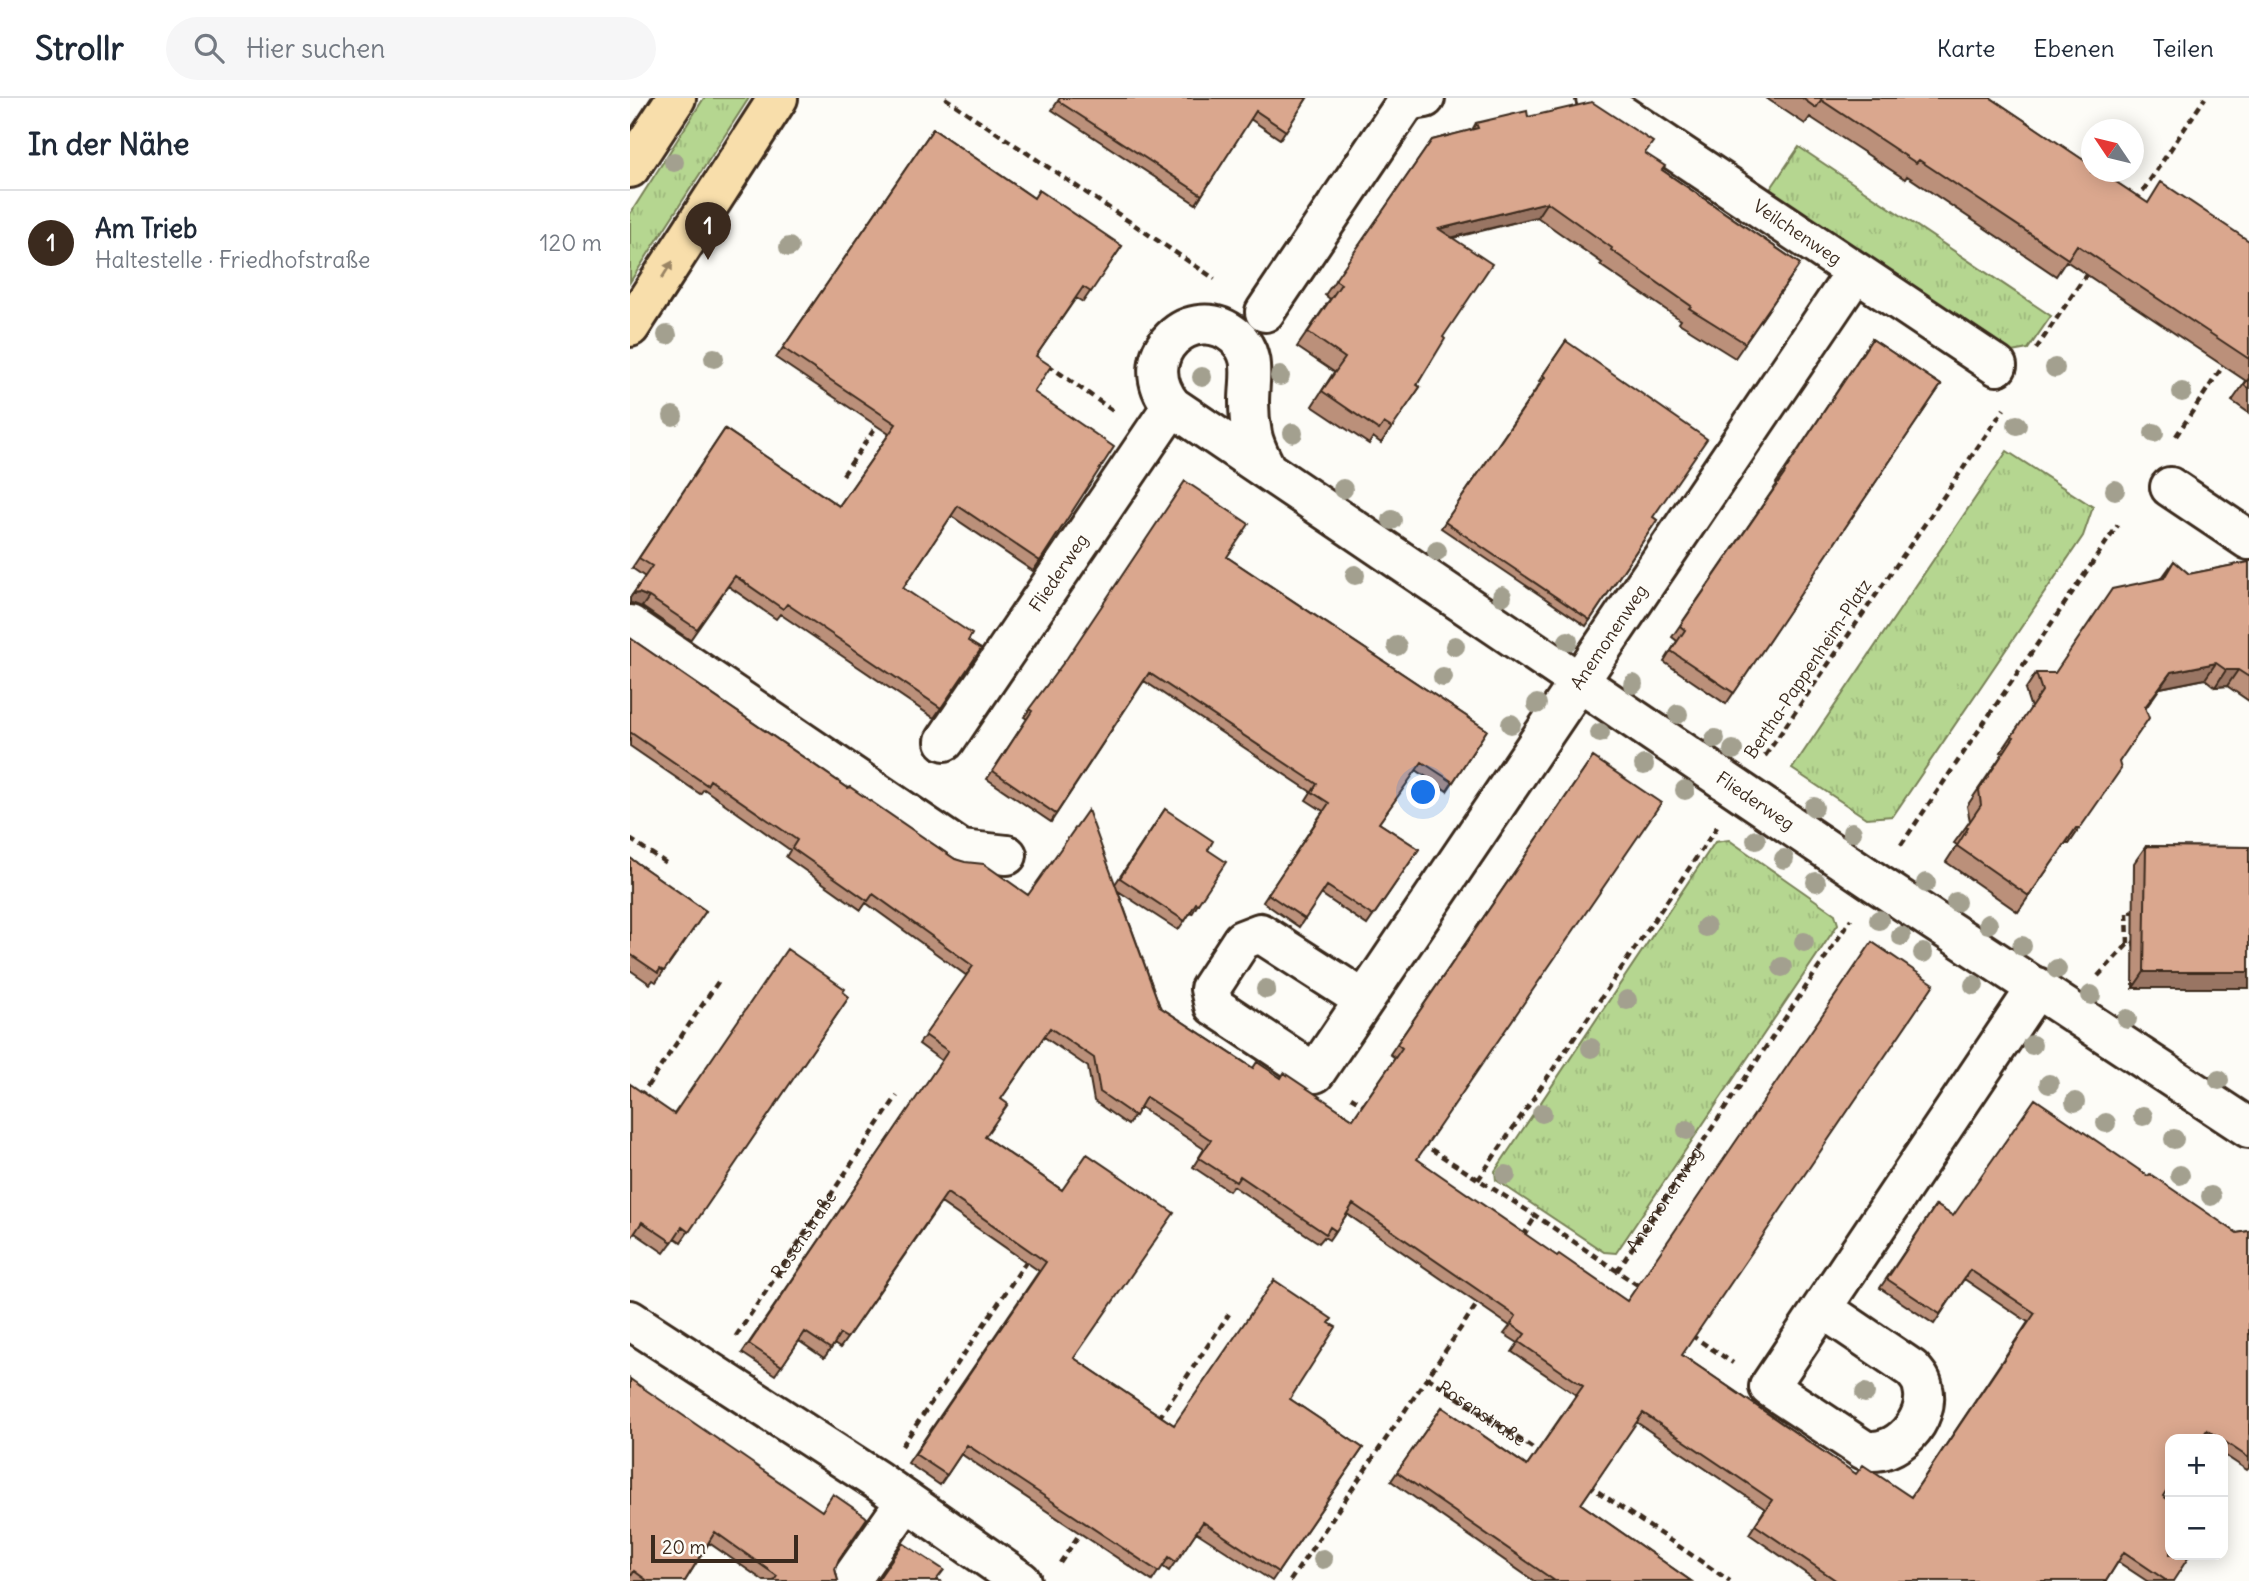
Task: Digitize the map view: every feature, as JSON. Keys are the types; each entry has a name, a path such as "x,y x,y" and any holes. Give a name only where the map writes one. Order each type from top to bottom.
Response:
{"main road":[{"path":"630,168 676,98"},
{"path":"630,327 778,98"}],"street":[{"path":"1265,312 1407,101 1425,98"},
{"name":"Veilchenweg","path":"1597,98 1997,366"},
{"name":"Anemonenweg","path":"1315,1073 1855,273"},
{"path":"1161,422 1162,394 1157,381 1161,354 1168,342 1178,333 1199,325 1215,326 1235,336 1249,358 1252,371 1249,401 1252,437 1266,469"},
{"name":"Fliederweg","path":"945,741 1161,422 1266,469 1876,883 2249,1129"},
{"path":"2170,487 2249,540"},
{"path":"630,625 961,850 1007,855"},
{"path":"1315,1073 1214,1006 1210,989 1242,940 1260,933 1364,1000"},
{"path":"1822,1308 1912,1369 1919,1377 1924,1390 1923,1404 1912,1430 1886,1450 1864,1450 1769,1387 2037,987"},
{"path":"630,1320 892,1491 1038,1576"},
{"path":"850,1581 892,1491"}],"path":[{"path":"945,98 1265,312"},
{"path":"2129,211 2205,98"},
{"path":"2034,355 2091,267"},
{"path":"1039,359 1161,422"},
{"path":"2176,436 2227,360"},
{"name":"Bertha-Pappenheim-Platz","path":"1478,1180 2006,406"},
{"path":"843,475 882,418"},
{"path":"1876,883 2118,525"},
{"path":"630,839 669,865"},
{"name":"Anemonenweg","path":"1617,1271 1876,883"},
{"path":"2128,944 2127,911 2134,912 2140,919"},
{"path":"2095,980 2128,944 2133,944 2139,934"},
{"path":"638,1101 720,979"},
{"path":"1315,1073 1373,1112"},
{"name":"Rosenstraße","path":"711,1372 897,1096"},
{"name":"Anemonenweg","path":"1420,1142 1641,1287 1644,1296"},
{"path":"1520,1239 1536,1216"},
{"path":"892,1491 1034,1250"},
{"path":"1427,1377 1482,1296"},
{"path":"1153,1426 1229,1314"},
{"path":"1680,1328 1769,1387"},
{"name":"Rosenstraße","path":"1290,1581 1427,1377 1550,1460"},
{"path":"1584,1483 1730,1581"},
{"path":"1038,1576 1085,1527"}],"green space":[{"path":"704,98 749,98 630,282 630,214"},
{"path":"1799,147 2051,316 2028,349 2006,353 1767,194"},
{"path":"2007,451 2093,507 2083,536 1893,816 1866,818 1792,769"},
{"path":"1729,840 1835,914 1838,924 1616,1253 1604,1252 1496,1180 1495,1171 1715,842"}],"building":[{"path":"1060,98 1307,98 1286,131 1256,111 1202,195 1058,101"},
{"path":"1802,98 1991,98 2081,158 2081,182 2116,182 2148,203 2161,182 2249,241 2249,359 2077,245 2068,259 1919,160 1916,163 1821,100 1816,108"},
{"path":"1592,102 1653,142 1645,153 1665,166 1662,170 1800,264 1745,343 1689,308 1691,306 1547,202 1439,229 1492,264 1443,337 1445,339 1417,385 1420,387 1392,428 1384,423 1379,430 1322,391 1345,358 1308,332 1341,284 1335,280 1432,140 1478,128 1476,123 1527,111 1528,117"},
{"path":"933,129 1034,198 1039,190 1122,246 1091,292 1083,287 1036,356 1051,366 1034,392 1114,447 1040,561 958,506 903,588 972,634 968,641 981,649 941,708 787,604 783,609 735,576 697,629 649,597 633,594 652,566 639,558 725,429 839,506 896,424 783,348"},
{"path":"1872,339 1941,385 1734,693 1671,651 1685,630 1680,626 1785,473"},
{"path":"1566,341 1707,439 1653,517 1657,520 1590,620 1445,522 1545,377 1543,375"},
{"path":"1185,481 1249,524 1227,557 1487,730 1453,782 1422,762 1379,823 1419,849 1373,916 1327,886 1305,919 1268,894 1329,803 1312,792 1317,784 1149,673 1056,814 993,771 1032,711 1029,709 1067,658"},
{"path":"2174,561 2189,574 2249,562 2249,677 2238,670 2226,670 2216,663 2171,672 2145,707 2149,718 2119,762 2121,769 2029,896 1957,846 1981,805 1979,790 2042,691 2036,673 2055,673 2112,589 2164,578"},
{"path":"630,638 955,859 984,864 1028,895 1088,810 1160,1007 1253,1068 1257,1062 1281,1078 1284,1073 1353,1119 1402,1048 1397,1044 1593,757 1661,803 1417,1159 1627,1301 1872,942 1934,984 1682,1355 1856,1474 1863,1465 1911,1497 2035,1313 1970,1270 1940,1314 1887,1279 1936,1205 1953,1216 2035,1099 2237,1233 2249,1231 2249,1458 2228,1444 2228,1434 2213,1434 2207,1430 2204,1434 2165,1434 2165,1560 2187,1560 2173,1581 2167,1581 2124,1552 2106,1581 1837,1581 1755,1525 1772,1500 1643,1413 1581,1504 1691,1581 1555,1581 1397,1472 1442,1407 1527,1466 1583,1386 1519,1342 1525,1334 1511,1324 1516,1316 1353,1204 1336,1231 1330,1227 1326,1234 1240,1176 1236,1182 1199,1158 1211,1140 1146,1097 1135,1116 1100,1092 1094,1058 1050,1028 1001,1099 1008,1104 985,1137 1062,1190 1087,1154 1174,1213 1074,1358 1174,1425 1274,1280 1332,1319 1329,1323 1336,1327 1290,1399 1363,1448 1278,1572 1203,1522 1176,1562 1169,1557 1159,1572 967,1445 947,1475 915,1454 1046,1262 947,1193 847,1338 840,1334 831,1349 805,1332 782,1366 749,1344 948,1051 925,1035 973,966 873,894 868,901 792,848 797,840 710,780 707,785 630,732"},
{"path":"1165,809 1213,841 1208,850 1226,862 1185,921 1120,878"},
{"path":"2146,846 2249,847 2249,972 2144,972"},
{"path":"630,858 706,911 664,971 660,969 658,973 630,954"},
{"path":"787,949 845,989 843,992 849,997 689,1232 682,1227 672,1242 642,1222 630,1240 630,1084 674,1114"},
{"path":"630,1379 822,1511 833,1494 865,1516 867,1518 839,1559 835,1569 838,1581 774,1581 777,1576 715,1532 685,1581 648,1581 634,1571 630,1578"},
{"path":"903,1543 944,1570 937,1579 940,1581 877,1581"}],"place":[{"name":"Am Trieb","path":"708,260"}]}
